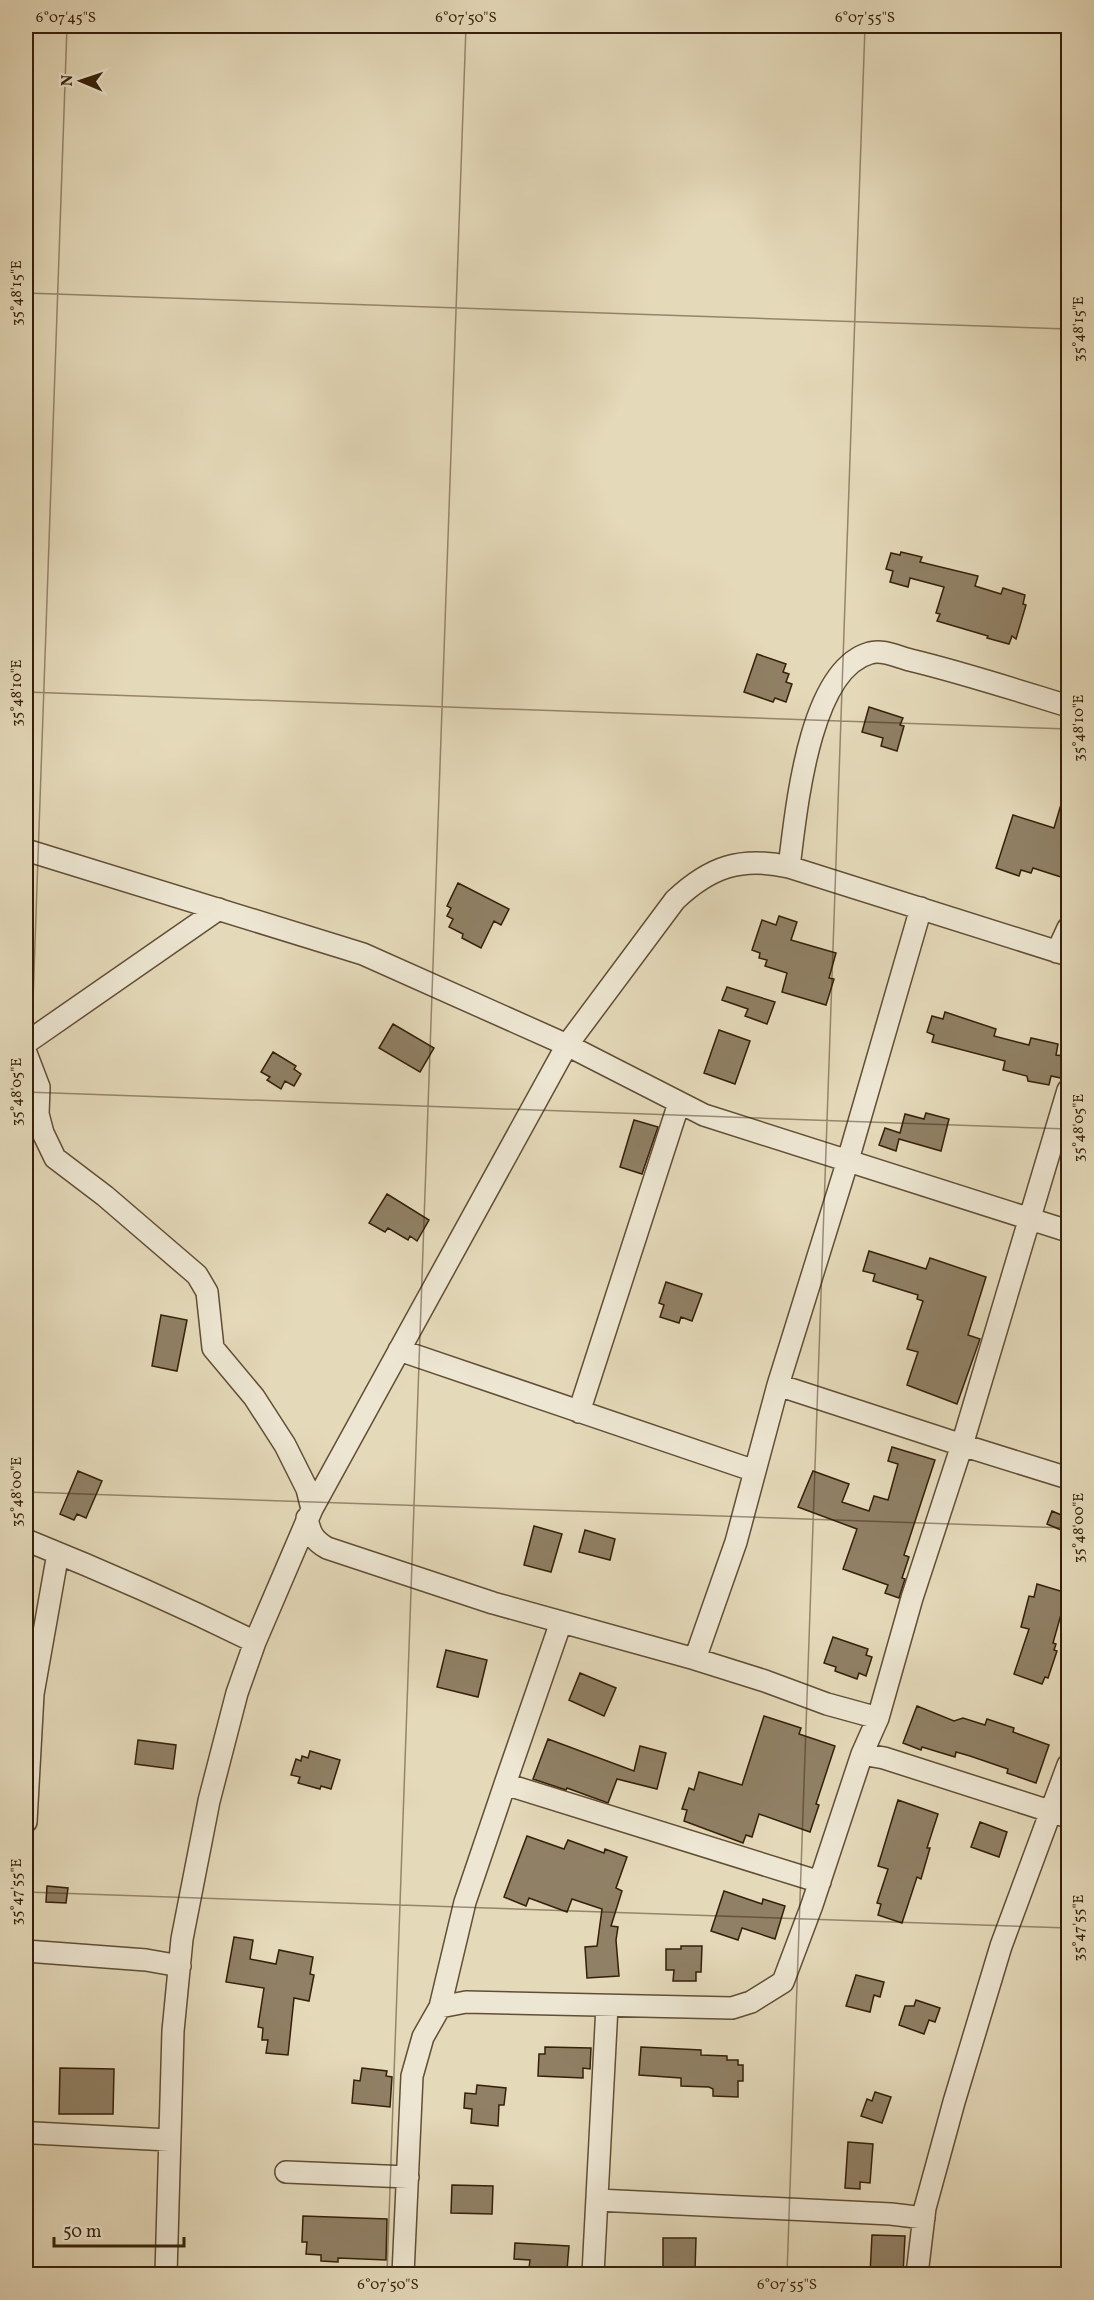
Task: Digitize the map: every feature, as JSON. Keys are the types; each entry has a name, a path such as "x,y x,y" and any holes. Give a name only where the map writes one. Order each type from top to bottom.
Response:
{"street":[{"path":"789,867 801,776 816,722 833,683 846,668 858,659 871,652 884,653 944,668 1068,706"},
{"path":"26,850 363,954 567,1045 704,1115 1068,1231"},
{"path":"166,2274 173,2031 183,1939 209,1800 237,1693 255,1642 310,1513 567,1045 662,917 688,888 713,871 726,866 745,862 771,862 1063,953 1068,928"},
{"path":"695,1659 736,1542 778,1385 848,1160 921,908"},
{"path":"26,1043 219,909"},
{"path":"26,1053 39,1087 38,1114 43,1133 55,1158 105,1196 197,1275 207,1292 213,1348 254,1396 285,1444 308,1489 310,1533 319,1544 437,1586 695,1659 827,1704 878,1718"},
{"path":"440,2007 466,2001 732,2008 751,2002 783,1982 820,1882 862,1754 878,1718 912,1598 962,1445 1068,1090"},
{"path":"579,1412 679,1102"},
{"path":"399,1350 755,1471"},
{"path":"778,1385 1068,1478"},
{"path":"26,1540 182,1606 255,1642"},
{"path":"26,1822 33,1694 58,1553"},
{"path":"403,2274 412,2076 423,2037 440,2007 465,1902 561,1622"},
{"path":"862,1754 884,1758 1060,1815"},
{"path":"917,2274 924,2217 954,2102 1001,1947 1060,1815 1068,1764"},
{"path":"505,1784 820,1882"},
{"path":"26,1951 146,1960 180,1966"},
{"path":"593,2274 608,2006"},
{"path":"34,2133 169,2140"},
{"path":"286,2172 408,2177"},
{"path":"597,2200 924,2217"}],"building":[{"path":"901,552 922,557 920,562 978,576 975,586 1001,594 1003,588 1025,595 1023,604 1026,605 1016,639 1012,636 1009,644 937,621 940,614 936,613 944,587 910,578 908,587 890,582 893,571 886,569 891,553 900,555"},
{"path":"757,654 786,664 783,672 789,674 786,682 792,684 786,702 775,698 773,702 744,692"},
{"path":"869,707 903,718 900,725 904,726 897,751 881,746 883,738 862,732"},
{"path":"1065,791 1068,792 1068,875 1065,874 1064,878 1033,868 1031,873 1021,870 1019,876 996,868 1013,815 1054,828"},
{"path":"458,883 509,909 501,925 494,921 481,948 462,938 463,934 449,927 453,919 447,916 451,908 447,906"},
{"path":"779,916 797,922 791,940 836,953 829,978 834,979 826,1005 782,992 787,973 765,966 767,960 759,958 760,953 752,950 762,920 776,925"},
{"path":"727,987 775,1002 767,1024 745,1016 748,1009 722,1000"},
{"path":"945,1012 996,1029 994,1036 1029,1045 1031,1038 1058,1044 1056,1055 1066,1056 1061,1078 1051,1076 1049,1085 1028,1081 1027,1076 1003,1070 1005,1061 932,1042 934,1035 927,1032 932,1016 943,1019"},
{"path":"393,1024 434,1048 420,1072 379,1048"},
{"path":"719,1030 750,1041 735,1084 704,1073"},
{"path":"273,1052 296,1066 294,1069 301,1074 294,1086 285,1081 281,1089 267,1080 270,1077 261,1072"},
{"path":"926,1113 949,1119 941,1151 899,1139 896,1151 879,1145 885,1128 900,1133 905,1114 924,1119"},
{"path":"634,1120 658,1127 642,1174 620,1167"},
{"path":"387,1194 429,1220 417,1241 410,1236 408,1240 388,1228 385,1232 369,1223"},
{"path":"869,1251 926,1269 930,1258 986,1277 968,1335 980,1339 957,1404 907,1385 918,1352 907,1349 923,1301 917,1299 918,1295 873,1281 875,1274 863,1271"},
{"path":"666,1282 702,1294 692,1321 681,1317 679,1323 660,1317 664,1305 659,1303"},
{"path":"161,1315 187,1320 177,1371 152,1366"},
{"path":"892,1447 935,1460 904,1555 909,1557 902,1578 905,1579 899,1598 885,1593 888,1585 843,1569 857,1529 798,1507 813,1471 849,1484 842,1502 869,1511 874,1496 888,1500 898,1464 888,1461"},
{"path":"78,1471 102,1481 86,1518 77,1514 74,1520 60,1514"},
{"path":"1052,1511 1066,1517 1061,1530 1047,1524"},
{"path":"534,1526 562,1534 551,1572 524,1565"},
{"path":"585,1530 615,1539 610,1560 579,1552"},
{"path":"1037,1584 1067,1593 1053,1643 1056,1644 1054,1650 1057,1651 1048,1678 1045,1677 1042,1684 1014,1674 1029,1629 1021,1627 1029,1596 1034,1597"},
{"path":"833,1637 868,1649 866,1655 872,1657 866,1676 859,1673 857,1679 835,1671 836,1667 824,1663"},
{"path":"446,1650 487,1660 478,1697 437,1687"},
{"path":"580,1673 616,1688 604,1716 569,1700"},
{"path":"917,1706 954,1721 963,1718 985,1725 987,1719 1014,1728 1013,1732 1049,1745 1036,1783 1007,1773 1008,1769 970,1756 956,1752 955,1757 922,1747 921,1750 903,1743"},
{"path":"764,1716 801,1728 799,1734 835,1746 816,1804 819,1805 810,1832 759,1814 752,1837 746,1835 743,1843 684,1821 687,1810 682,1809 689,1788 694,1790 699,1772 742,1785"},
{"path":"548,1739 634,1771 640,1746 666,1753 657,1789 617,1779 608,1803 533,1779"},
{"path":"138,1740 176,1745 173,1769 135,1764"},
{"path":"310,1751 340,1760 331,1789 321,1786 320,1789 298,1783 300,1777 291,1775 296,1759 301,1761 302,1756 308,1758"},
{"path":"898,1800 938,1814 927,1848 930,1848 921,1879 917,1877 902,1923 878,1915 881,1904 877,1903 888,1869 878,1866"},
{"path":"980,1822 1007,1832 999,1857 971,1847"},
{"path":"527,1836 564,1849 568,1840 604,1853 605,1849 627,1857 616,1888 622,1891 611,1926 618,1927 616,1940 619,1976 587,1978 585,1947 597,1946 602,1909 572,1899 567,1912 529,1898 526,1906 504,1897"},
{"path":"47,1886 68,1888 66,1903 46,1902"},
{"path":"724,1891 762,1904 763,1899 785,1906 775,1939 742,1928 738,1940 711,1931"},
{"path":"234,1937 253,1940 250,1959 276,1964 279,1950 313,1957 310,1974 314,1975 309,2001 294,1998 288,2055 266,2053 268,2040 262,2040 263,2028 258,2027 264,1988 226,1982"},
{"path":"681,1946 702,1946 701,1972 696,1972 696,1981 673,1981 674,1970 666,1970 666,1949 681,1949"},
{"path":"856,1975 884,1982 880,1997 874,1995 870,2012 846,2006"},
{"path":"916,2000 940,2008 935,2022 929,2020 924,2034 899,2025 905,2006 914,2006"},
{"path":"545,2047 591,2048 590,2069 583,2068 583,2078 538,2076 539,2054 545,2054"},
{"path":"641,2047 701,2050 701,2055 727,2056 727,2060 738,2060 738,2065 743,2065 743,2081 738,2081 738,2097 713,2096 713,2089 709,2087 681,2086 681,2078 639,2075"},
{"path":"60,2068 114,2069 113,2114 59,2114"},
{"path":"362,2068 387,2071 386,2076 392,2077 390,2107 352,2103 354,2080 360,2081"},
{"path":"477,2085 506,2088 504,2105 499,2105 498,2126 471,2123 472,2109 464,2108 465,2093 476,2094"},
{"path":"875,2092 891,2097 882,2123 861,2116 867,2099 872,2101"},
{"path":"848,2142 873,2144 870,2183 860,2182 860,2189 845,2188"},
{"path":"452,2185 493,2186 492,2214 451,2213"},
{"path":"303,2216 387,2219 386,2260 338,2258 338,2262 321,2261 321,2255 306,2254 307,2242 302,2242"},
{"path":"872,2235 905,2236 903,2274 870,2274"},
{"path":"663,2238 696,2238 695,2271 663,2271"},
{"path":"515,2243 569,2246 567,2270 529,2268 530,2260 514,2259"}]}
